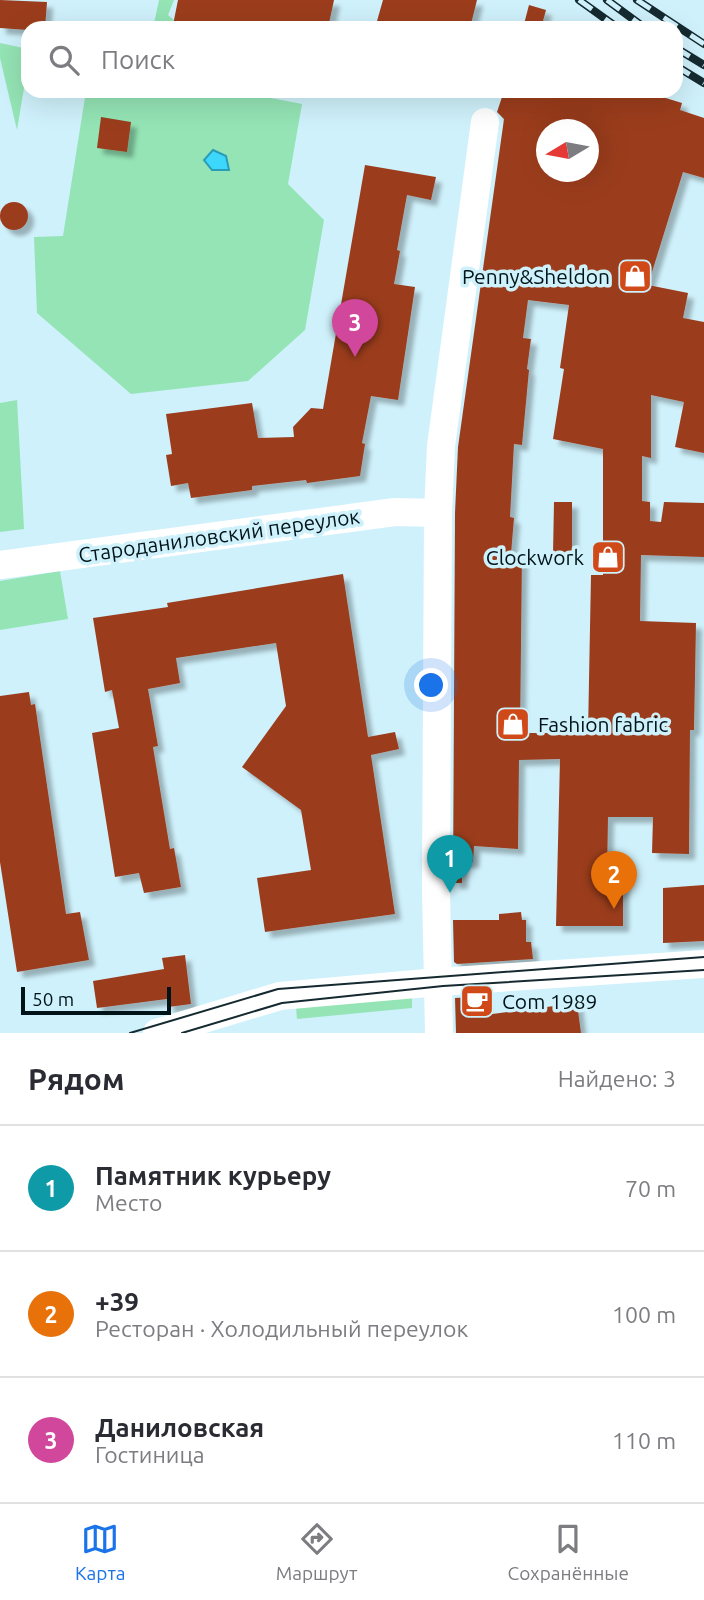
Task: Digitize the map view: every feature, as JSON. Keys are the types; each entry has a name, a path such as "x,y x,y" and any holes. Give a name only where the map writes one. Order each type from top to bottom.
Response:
{"street":[{"path":"439,1033 436,890 438,513 441,446 485,122"},
{"name":"Староданиловский переулок","path":"0,565 395,512 438,513"},
{"path":"156,1033 280,996 704,964"}],"green space":[{"path":"159,0 174,0 168,15 175,21 154,21"},
{"path":"0,43 21,48 22,98 17,130 0,58"},
{"path":"85,98 271,98 302,104 288,184 324,220 305,330 248,381 131,394 37,313 34,237 63,236"},
{"path":"17,400 24,529 0,532 0,403"},
{"path":"60,571 68,619 0,630 0,581"},
{"path":"412,994 412,1008 297,1019 296,1007"}],"water":[{"path":"213,150 226,156 229,170 212,170 204,160"}],"building":[{"path":"0,0 47,2 46,21 21,21 21,30 0,28"},
{"path":"178,0 334,0 330,21 174,21"},
{"path":"383,0 477,0 472,21 377,21"},
{"path":"529,5 546,10 543,21 525,21"},
{"path":"502,98 666,98 682,103 680,110 704,118 704,178 683,172 648,285 688,293 683,318 704,322 704,453 675,447 684,402 651,395 651,458 642,456 642,501 650,502 650,521 661,522 664,502 704,503 704,557 641,555 640,621 696,623 694,730 690,730 689,854 652,853 653,817 608,817 607,876 623,877 623,926 556,926 560,759 519,760 518,849 474,846 473,862 462,862 462,883 453,883 455,513 458,447 504,119 497,112","holes":["528,300 569,305 560,368 564,369 553,439 603,449 603,575 591,575 588,733 520,733 522,555 511,554 514,518 510,517 514,444 522,445 529,370 531,339 523,338"]},
{"path":"101,117 131,122 127,152 97,148"},
{"path":"365,165 436,177 431,200 407,195 394,284 415,287 398,400 371,396 362,443 365,444 360,476 252,486 252,490 191,498 188,483 171,486 166,455 172,454 166,414 252,403 258,438 294,437 293,427 311,408 323,409"},
{"path":"14,202 24,206 28,216 24,226 14,230 4,226 0,216 4,206"},
{"path":"554,502 572,502 572,554 553,554"},
{"path":"343,574 368,737 395,732 399,749 371,755 395,914 265,932 257,878 311,870 301,810 242,767 286,706 276,643 176,658 180,683 148,689 158,746 153,747 170,849 174,848 181,887 144,893 139,873 115,877 92,733 119,728 112,690 105,692 93,618 168,607 167,603"},
{"path":"29,692 31,705 35,704 66,914 80,912 89,960 17,972 0,862 0,696"},
{"path":"704,885 704,941 663,943 663,888"},
{"path":"521,912 522,920 526,920 526,942 531,942 533,959 457,964 454,962 453,920 499,920 499,914"},
{"path":"185,955 191,1004 168,1007 167,999 97,1008 93,981 164,969 162,958"},
{"path":"485,996 485,1015 577,1003 581,1033 456,1033 455,998"}],"tram line":[{"path":"130,1033 278,989 704,957"},
{"path":"182,1033 282,1003 443,986 704,970"}],"railway":[{"path":"579,0 608,21"},
{"path":"607,0 636,21"},
{"path":"637,0 669,21"},
{"path":"683,30 704,44"},
{"path":"683,52 704,65"},
{"path":"683,70 704,83"}],"place":[{"name":"Penny&Sheldon","path":"635,276"},
{"name":"Даниловская","path":"355,357"},
{"name":"Clockwork","path":"608,557"},
{"name":"Fashion fabric","path":"513,724"},
{"name":"Памятник курьеру","path":"450,893"},
{"name":"+39","path":"614,909"},
{"name":"Com 1989","path":"477,1001"}]}
